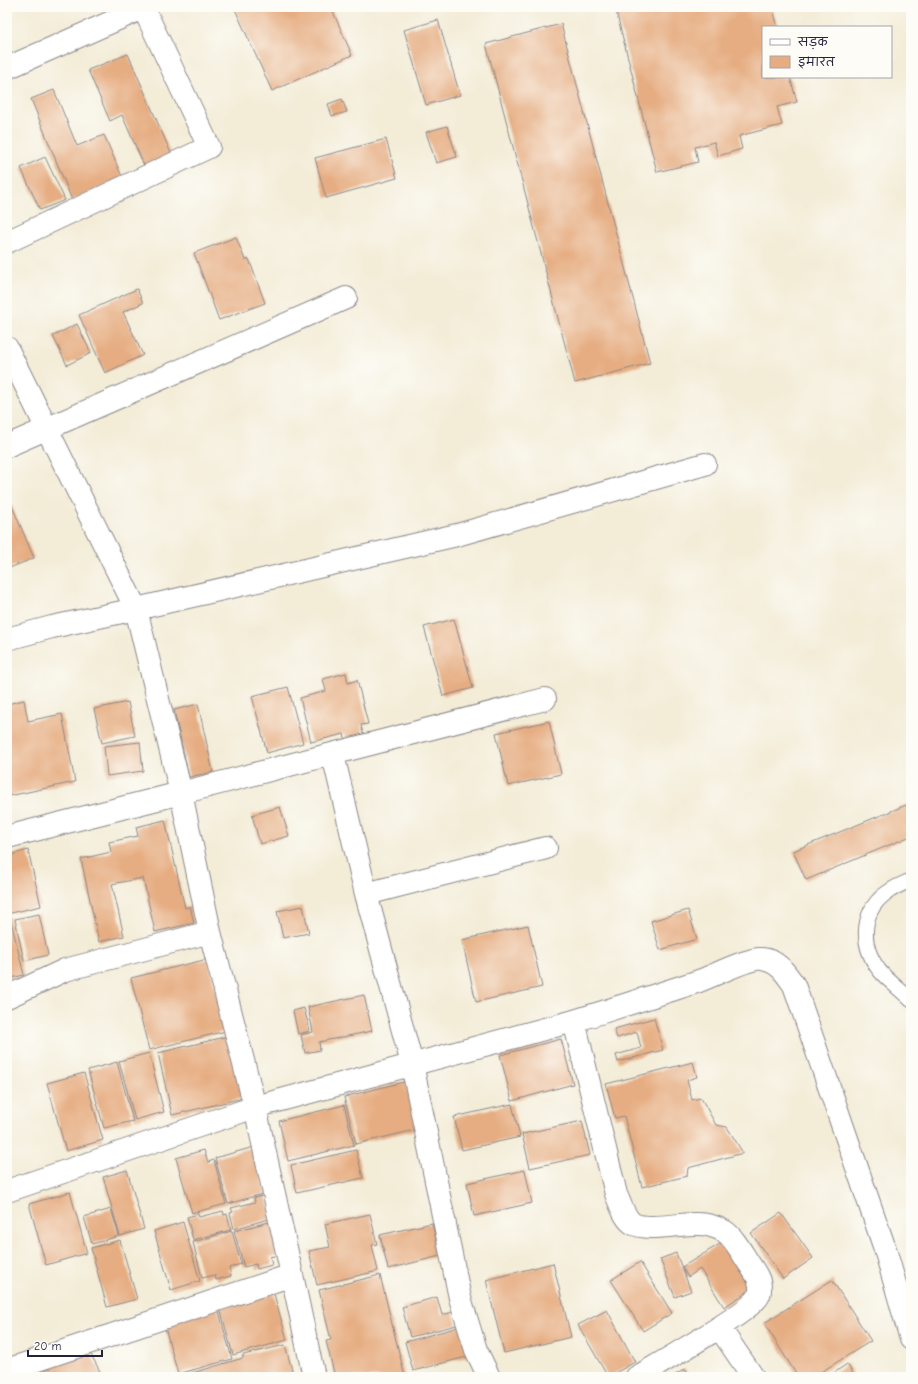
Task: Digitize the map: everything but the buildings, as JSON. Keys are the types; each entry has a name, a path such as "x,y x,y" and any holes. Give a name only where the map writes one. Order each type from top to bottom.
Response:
{"street":[{"path":"7,68 143,7 209,147 7,242"},
{"path":"7,446 346,298"},
{"path":"7,348 136,609 181,793 210,932 255,1107 314,1377"},
{"path":"7,639 52,627 457,535 705,464"},
{"path":"7,837 333,755 545,699"},
{"path":"333,755 366,894 412,1064 460,1298 476,1350 489,1377"},
{"path":"366,894 546,848"},
{"path":"7,997 65,970 210,932"},
{"path":"7,1191 255,1107 574,1021 699,981 748,961 760,959 773,961 783,969 794,985 885,1249 911,1339"},
{"path":"574,1021 616,1194 625,1214 632,1223 642,1227 698,1224 710,1226 725,1232 736,1244 757,1276 761,1286 759,1296 752,1305 637,1377"},
{"path":"7,1370 292,1275"},
{"path":"719,1327 753,1377"}],"lane":[{"path":"911,880 891,890 875,904 867,919 866,933 869,952 880,971 911,1000"}]}
